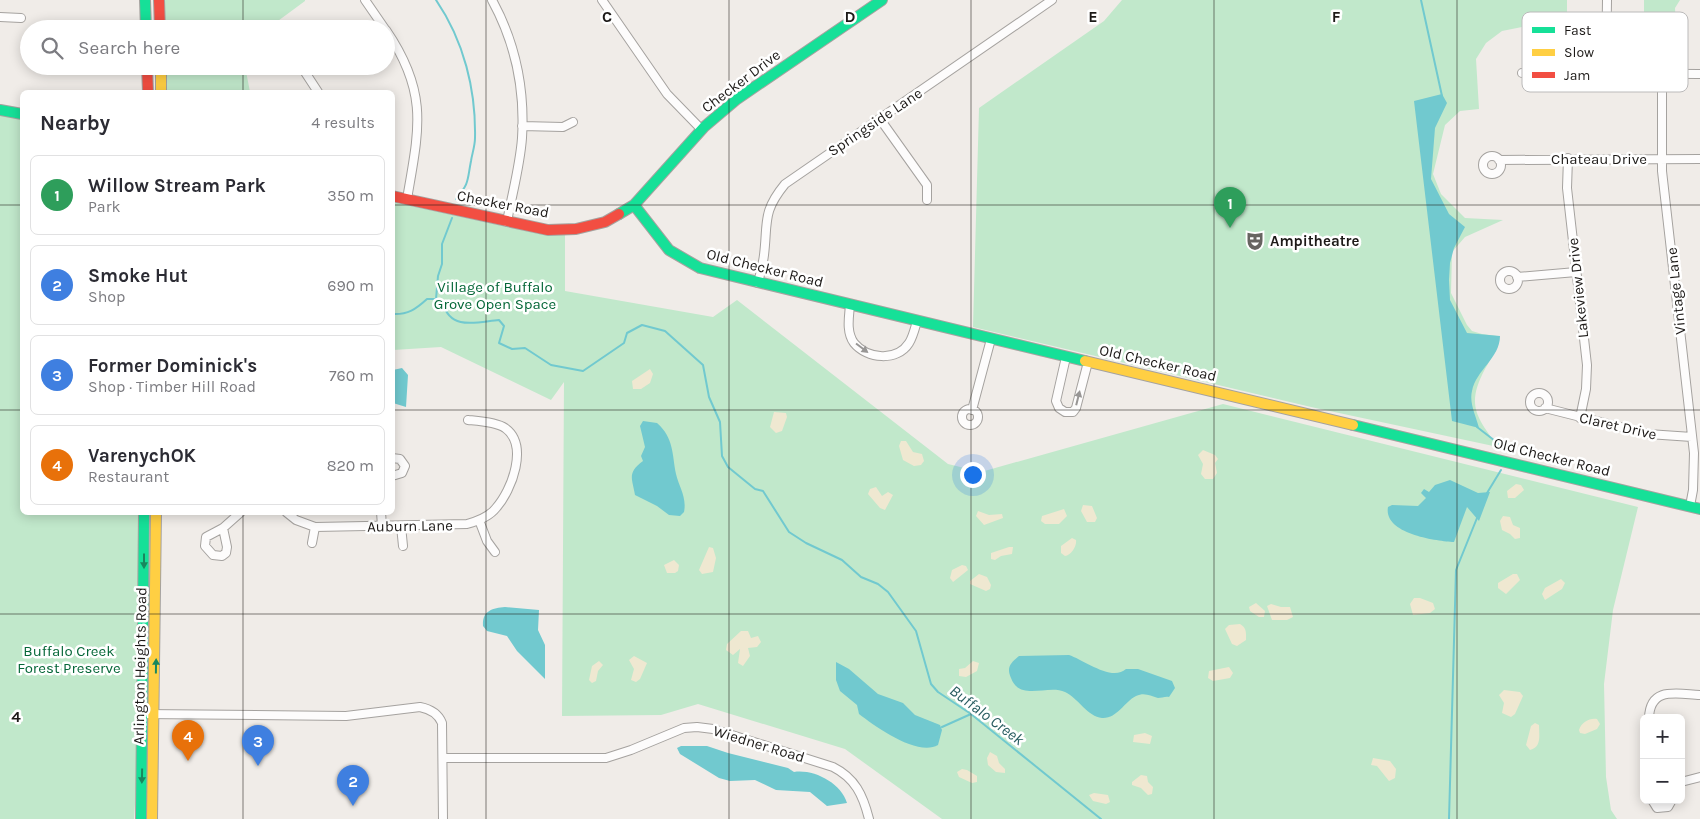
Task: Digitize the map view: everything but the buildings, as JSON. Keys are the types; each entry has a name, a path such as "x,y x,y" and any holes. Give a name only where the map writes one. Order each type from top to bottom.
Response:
{"street":[{"path":"145,0 146,20"},
{"path":"159,0 160,20"},
{"path":"365,0 379,20"},
{"path":"492,0 506,30 520,81 522,126 520,156 507,222"},
{"path":"602,0 667,94 702,130"},
{"name":"Checker Drive","path":"634,205 702,130 737,99 882,0"},
{"name":"Springside Lane","path":"758,283 764,255 767,216 774,198 784,184 1052,0"},
{"path":"0,17 21,18"},
{"path":"395,44 406,62 416,90 418,105 418,134 407,199"},
{"path":"147,75 148,90"},
{"path":"161,75 161,90"},
{"path":"307,75 317,90"},
{"name":"Vintage Lane","path":"1662,92 1662,159 1692,436 1695,508"},
{"path":"0,110 20,114"},
{"path":"880,118 927,185 927,200"},
{"path":"522,126 563,126 574,122"},
{"name":"Chateau Drive","path":"1499,160 1568,158 1700,159"},
{"name":"Lakeview Drive","path":"1568,158 1567,188 1587,377 1580,418"},
{"name":"Checker Road","path":"395,197 548,230 576,229 605,222 634,205"},
{"name":"Old Checker Road","path":"634,205 665,247 685,262 758,283 1695,508"},
{"path":"1518,278 1576,272"},
{"path":"850,304 850,334 854,342 871,355 880,357 900,351 909,344 917,321"},
{"path":"972,410 991,339"},
{"path":"1066,357 1056,401 1058,408 1065,412 1073,412 1076,408 1088,362"},
{"name":"Claret Drive","path":"1545,408 1580,418 1661,436 1692,436"},
{"name":"Auburn Lane","path":"290,515 296,520 315,526 467,524 479,520 495,509 512,482 516,462 515,446 510,432 503,426 468,420"},
{"path":"395,458 400,459 405,466 402,473 395,475"},
{"name":"Arlington Heights Road","path":"141,819 144,515"},
{"name":"Arlington Heights Road","path":"152,819 155,715 156,515"},
{"path":"223,528 238,515"},
{"path":"382,515 382,526"},
{"path":"479,520 487,541 495,552"},
{"path":"312,543 315,526"},
{"path":"400,526 402,546"},
{"path":"1650,714 1653,702 1659,695 1668,693 1700,695"},
{"path":"143,714 346,716 420,707 428,708 440,718 443,758 443,819"},
{"name":"Wiedner Road","path":"443,758 606,758 631,750 684,728 713,729 832,766 846,774 863,797 868,819"},
{"path":"1685,781 1700,777"},
{"path":"1654,804 1657,808 1663,809 1670,804"}],"green space":[{"path":"165,0 305,0 279,20 165,20"},
{"path":"1122,0 1567,0 1567,12 1522,12 1522,27 1502,31 1486,43 1476,59 1479,109 1460,111 1445,125 1433,174 1441,194 1465,218 1503,220 1465,237 1452,252 1451,293 1472,331 1497,336 1493,353 1479,381 1475,401 1479,418 1498,447 1311,407 973,327 979,108 1104,21"},
{"path":"1644,0 1680,0 1675,8 1675,12 1644,12"},
{"path":"165,75 247,75 250,90 166,90"},
{"name":"Buffalo Creek Forest Preserve","path":"0,114 20,116 20,515 140,515 137,774 134,819 0,819"},
{"name":"Village of Buffalo Grove Open Space","path":"395,202 540,234 565,235 565,291 713,317 737,300 948,464 981,472 1223,404 1638,507 1613,610 1604,684 1606,777 1611,810 1617,819 942,819 845,749 698,704 661,715 562,716 564,382 551,400 441,347 395,350"}],"sand":[{"path":"650,369 653,374 650,383 641,389 633,389 632,381"},
{"path":"774,412 786,413 787,417 782,431 776,433 770,427"},
{"path":"901,441 906,441 913,452 922,454 924,461 921,465 914,466 903,460 899,446"},
{"path":"1203,450 1215,455 1218,459 1215,463 1217,473 1213,479 1205,479 1201,474 1203,464 1198,455"},
{"path":"1516,484 1521,485 1524,490 1515,498 1508,498 1507,491"},
{"path":"876,487 882,496 888,492 893,495 885,510 880,508 868,494 870,489"},
{"path":"1083,505 1092,506 1097,518 1095,522 1087,522 1081,511"},
{"path":"1064,509 1067,516 1059,524 1045,524 1041,521 1042,516"},
{"path":"978,511 989,515 1002,514 1003,518 984,525 976,516"},
{"path":"1503,516 1510,517 1513,525 1520,528 1520,538 1515,539 1502,530 1500,521"},
{"path":"1072,538 1076,540 1076,545 1065,556 1061,553 1061,546"},
{"path":"709,547 713,548 716,558 713,572 702,574 699,570"},
{"path":"1013,547 1012,554 1001,556 995,560 991,559 991,553"},
{"path":"674,560 679,565 678,571 667,573 664,565"},
{"path":"962,565 966,566 968,570 953,582 950,578 952,570"},
{"path":"979,574 987,577 991,585 990,589 986,591 970,584 970,581"},
{"path":"1513,574 1517,574 1520,580 1506,594 1498,588 1498,583"},
{"path":"1561,579 1565,583 1562,589 1545,600 1542,594 1545,588"},
{"path":"1414,598 1420,598 1433,603 1435,609 1430,613 1413,615 1410,604"},
{"path":"1256,603 1265,611 1264,617 1259,617 1250,611 1249,607"},
{"path":"1271,604 1290,607 1293,617 1287,620 1272,620 1267,606"},
{"path":"1240,624 1245,629 1246,640 1237,646 1232,644 1225,629 1229,625"},
{"path":"741,631 748,631 751,638 758,636 761,642 757,647 748,648 750,656 743,666 738,663 740,649 733,655 726,650 727,644"},
{"path":"634,656 647,663 640,679 636,682 631,680 634,669 629,660"},
{"path":"599,661 603,665 598,671 596,681 592,683 589,680 592,666"},
{"path":"973,661 979,663 977,671 966,677 959,676 959,669 965,668"},
{"path":"1229,667 1233,673 1230,678 1213,681 1208,678 1209,671"},
{"path":"1504,690 1520,692 1523,696 1515,714 1511,717 1502,713 1504,703 1499,695"},
{"path":"1597,719 1600,724 1597,729 1585,734 1580,733 1580,727 1586,721"},
{"path":"1535,723 1539,725 1539,740 1536,746 1530,750 1526,745 1531,726"},
{"path":"1145,733 1152,736 1150,744 1133,742 1134,735"},
{"path":"990,752 997,756 999,763 1005,769 1005,773 996,772 988,765 987,758"},
{"path":"1373,758 1390,761 1396,769 1395,778 1389,781 1377,766 1371,765"},
{"path":"962,769 977,776 977,782 972,783 959,777 957,772"},
{"path":"1141,775 1147,776 1148,782 1153,787 1152,794 1148,795 1141,788 1132,785 1132,782"},
{"path":"1094,793 1108,795 1110,802 1106,804 1093,801 1089,795"}],"water":[{"path":"1442,94 1447,103 1435,128 1431,179 1449,214 1465,227 1454,248 1450,263 1450,300 1467,333 1500,336 1496,351 1478,377 1472,391 1472,405 1479,428 1452,421 1414,101"},
{"path":"402,368 408,375 406,407 395,404 395,370"},
{"path":"643,421 657,423 667,434 685,507 684,512 680,516 669,515 657,506 635,495 632,476 635,469 643,461 641,456 645,447 640,426"},
{"path":"1450,480 1478,493 1490,492 1479,521 1467,507 1454,542 1424,538 1402,530 1394,524 1389,516 1388,507 1392,505 1418,506 1426,498 1421,493 1424,489 1429,492 1435,485"},
{"path":"505,607 539,610 538,630 545,645 545,679 517,651 507,636 487,631 483,626 484,617 489,611"},
{"path":"1069,655 1106,672 1113,673 1126,669 1138,669 1172,681 1175,688 1169,697 1158,698 1145,694 1136,696 1112,716 1102,718 1092,714 1065,692 1058,690 1028,691 1015,685 1011,678 1010,666 1019,656"},
{"path":"836,662 849,669 878,694 903,703 915,715 940,725 942,730 938,745 930,748 909,744 886,733 859,714 857,705 840,691 836,680"},
{"path":"681,746 707,746 788,768 794,772 818,775 839,789 847,803 827,806 810,792 776,790 755,780 730,781 719,778 680,754 677,748"}],"waterway":[{"path":"436,0 446,16 461,49 470,84 475,120 474,147 467,181 464,189 456,199"},
{"path":"1421,0 1442,96"},
{"path":"436,299 438,276 442,264 442,244 452,218"},
{"name":"Buffalo Creek","path":"395,314 407,312 427,299 436,299 443,303 447,312 458,321 473,323 499,320 504,326 499,343 512,349 525,348 551,365 583,371 624,343 627,333 642,325 665,331 703,365 709,397 720,422 722,456 728,467 755,489 763,491 789,532 806,543 842,560 861,577 878,584 888,592 916,631 931,684 938,692 971,714 1101,819"},
{"path":"1477,427 1499,444"},
{"path":"1487,493 1501,470"},
{"path":"1449,819 1456,570 1477,518"},
{"path":"942,727 971,714"}],"traffic: fast":[{"path":"145,0 146,20"},
{"path":"619,214 634,205 704,127 737,99 882,0"},
{"path":"0,110 20,114"},
{"path":"634,205 669,250 700,268 1085,361"},
{"path":"1353,425 1700,509"},
{"path":"141,819 144,515"}],"traffic: slow":[{"path":"161,75 161,90"},
{"path":"1085,361 1353,425"},
{"path":"152,819 156,515"}],"traffic: jam":[{"path":"159,0 160,20"},
{"path":"147,75 148,90"},
{"path":"395,197 548,230 576,229 605,222 619,214"}],"place":[{"name":"Willow Stream Park","path":"1230,228"},
{"name":"Ampitheatre","path":"1255,241"},
{"name":"VarenychOK","path":"188,761"},
{"name":"Former Dominick's","path":"258,766"},
{"name":"Smoke Hut","path":"353,806"}]}
